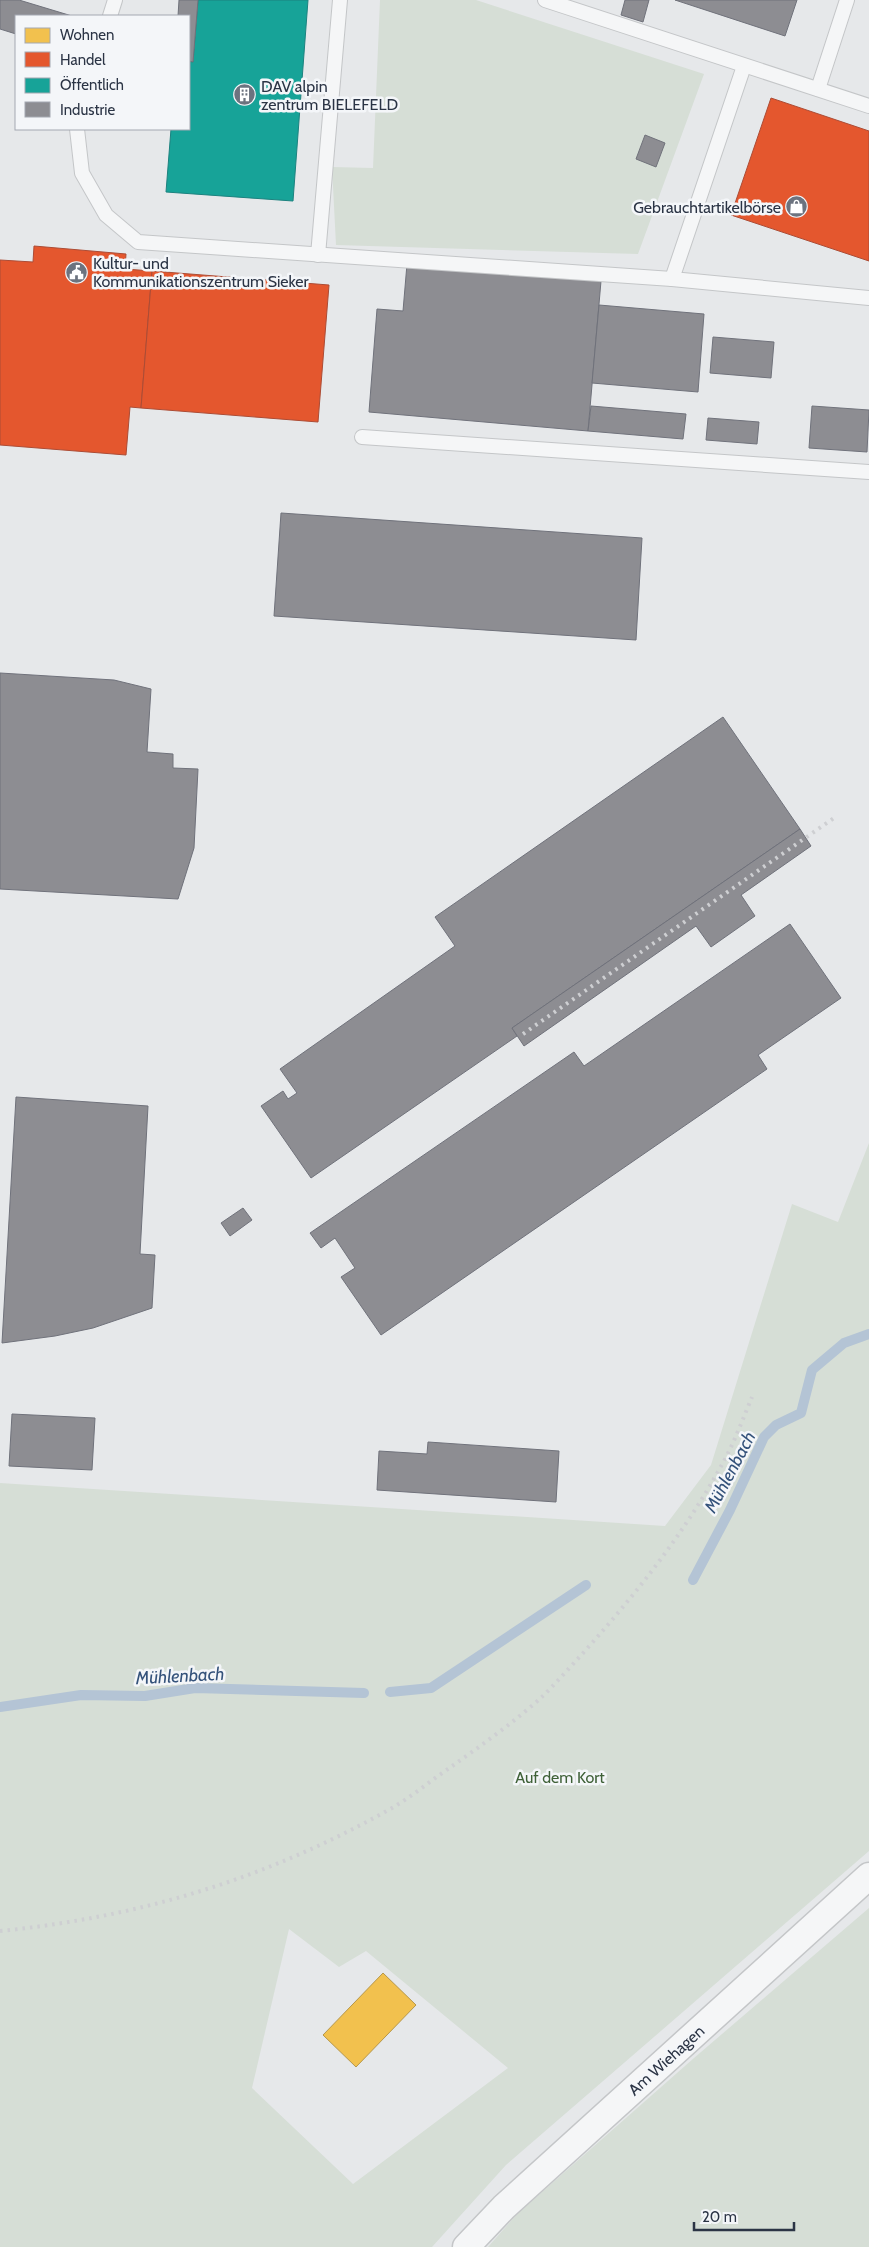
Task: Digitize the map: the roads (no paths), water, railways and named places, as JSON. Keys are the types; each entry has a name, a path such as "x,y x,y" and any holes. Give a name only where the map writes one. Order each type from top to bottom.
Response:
{"street":[{"name":"Am Wiehagen","path":"466,2247 504,2206 869,1876"}],"lane":[{"path":"110,15 115,0"},
{"path":"318,255 340,0"},
{"path":"545,0 869,106"},
{"path":"818,89 847,0"},
{"path":"672,279 744,66"},
{"path":"77,130 82,173 106,215 138,242 672,279 869,298"},
{"path":"362,437 869,472"}],"waterway":[{"name":"Mühlenbach","path":"693,1580 730,1510 764,1437 776,1425 801,1413 812,1370 844,1343 869,1334"},
{"name":"Mühlenbach","path":"390,1692 431,1688 586,1585"},
{"name":"Mühlenbach","path":"0,1707 81,1695 145,1696 195,1688 364,1693"}],"railway":[{"path":"523,1034 834,818"},
{"path":"0,1931 52,1925 103,1916 153,1904 251,1874 345,1833 392,1808 413,1794 533,1705 603,1630 657,1564 706,1493 725,1460 752,1397"}],"place":[{"name":"DAV alpin zentrum BIELEFELD","path":"245,95"},
{"name":"Gebrauchtartikelbörse","path":"797,207"},
{"name":"Kultur- und Kommunikationszentrum Sieker","path":"77,272"}],"park label":[{"name":"Auf dem Kort","path":"560,1777"}]}
